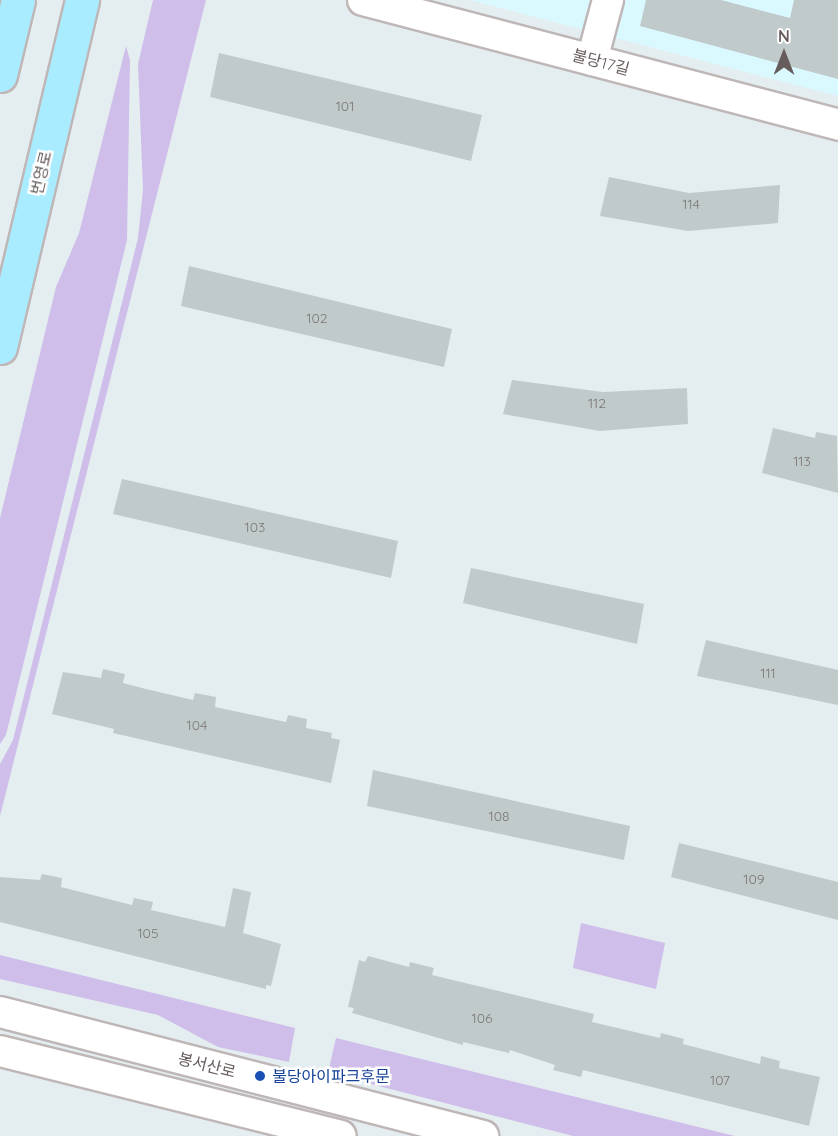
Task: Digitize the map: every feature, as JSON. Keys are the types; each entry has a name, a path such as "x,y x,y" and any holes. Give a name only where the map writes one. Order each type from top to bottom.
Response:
{"main road":[{"path":"0,75 18,0"},
{"name":"번영로","path":"0,347 82,0"}],"street":[{"name":"불당17길","path":"363,0 838,124"},
{"path":"592,60 608,0"},
{"name":"봉서산로","path":"0,1012 483,1136"},
{"path":"0,1051 252,1125 341,1136"},
{"path":"252,1125 265,1080"}],"shaded area":[{"path":"153,0 206,0 0,816 0,764 13,740 138,238 143,190 138,64"},
{"path":"470,0 838,0 838,96"},
{"path":"126,46 130,60 127,240 6,735 0,744 0,518 56,287 79,233"},
{"path":"581,923 665,943 656,989 573,968"},
{"path":"0,955 295,1028 289,1062 218,1047 158,1015 0,979"},
{"path":"336,1038 735,1136 573,1136 328,1073"}],"building":[{"path":"646,0 721,0 790,18 794,0 838,0 838,79 640,26"},
{"path":"219,53 482,115 471,161 210,97"},
{"path":"609,177 689,193 780,185 778,223 688,231 600,216"},
{"path":"189,266 452,329 444,367 181,306"},
{"path":"512,380 603,392 687,388 688,424 600,431 503,414"},
{"path":"773,428 815,438 816,432 837,436 838,493 762,473"},
{"path":"122,479 398,541 391,578 113,514"},
{"path":"471,568 644,604 637,644 463,603"},
{"path":"706,640 838,670 838,705 697,676"},
{"path":"103,669 125,674 123,683 146,689 193,700 195,693 216,697 215,707 286,722 288,715 307,719 306,728 332,733 331,738 340,740 331,783 113,733 114,729 52,714 63,672 101,678"},
{"path":"373,770 630,826 624,860 367,806"},
{"path":"679,843 838,882 838,920 671,877"},
{"path":"42,874 62,878 61,887 132,905 134,898 153,902 151,910 225,927 233,888 251,892 243,933 281,944 271,986 266,985 266,989 0,922 0,877 40,880"},
{"path":"368,956 409,967 410,962 434,968 432,975 594,1014 592,1022 660,1038 661,1033 684,1039 683,1044 760,1064 761,1056 780,1061 779,1068 820,1077 809,1126 583,1070 581,1077 553,1070 555,1065 510,1050 509,1053 463,1042 463,1045 352,1013 354,1008 348,1007 359,960 365,962"}],"place":[{"name":"불당아이파크후문","path":"260,1076"}]}
